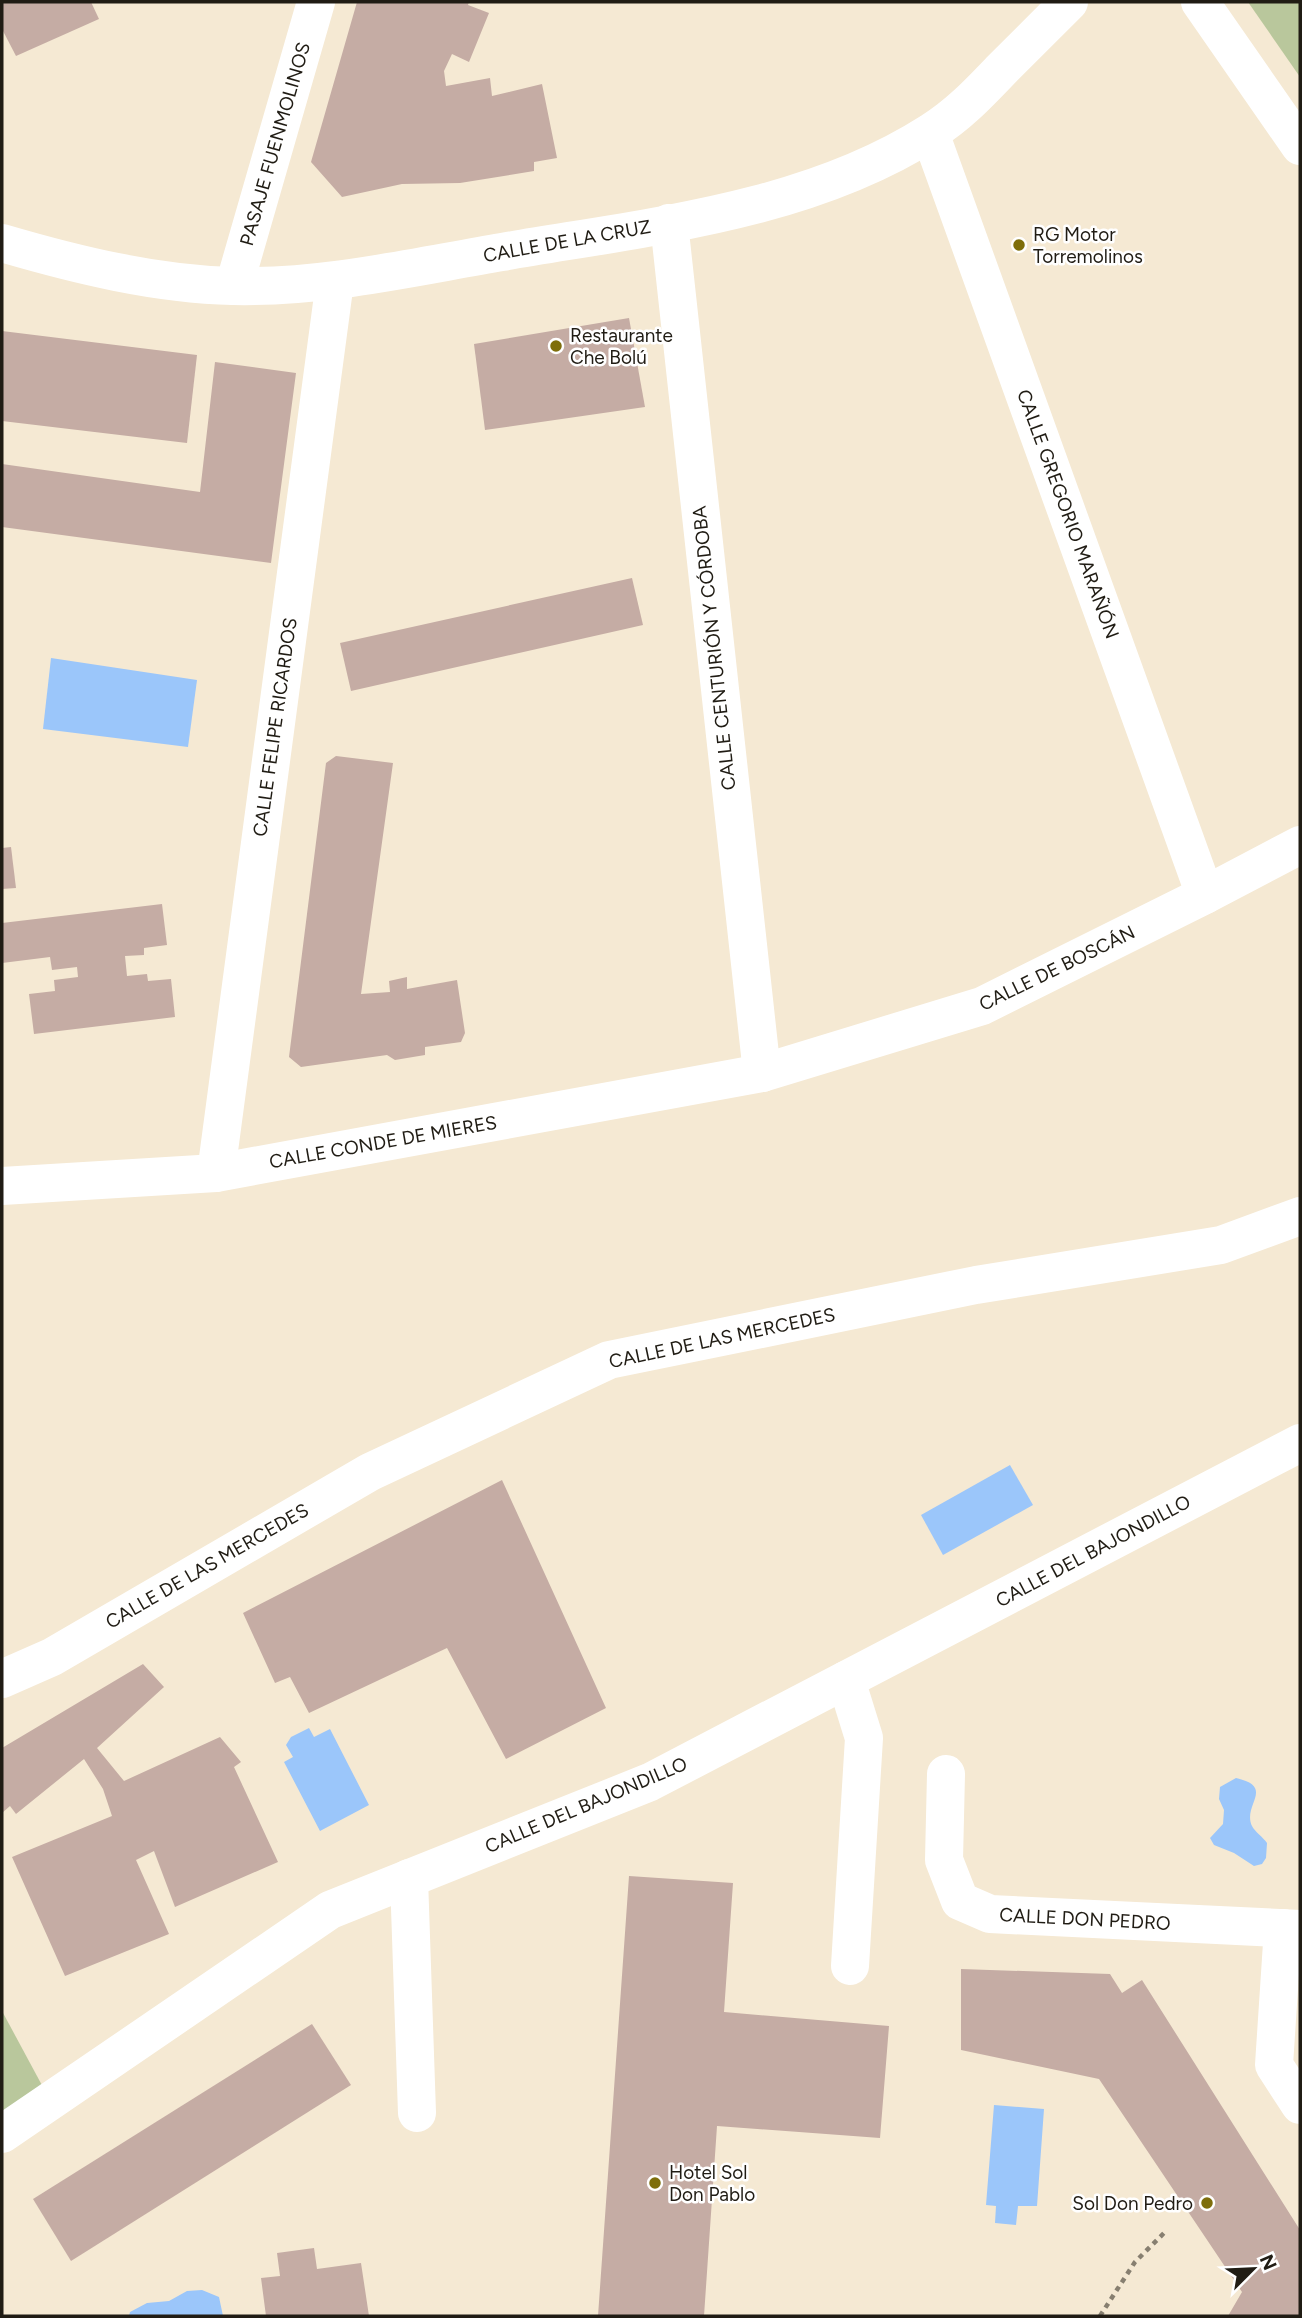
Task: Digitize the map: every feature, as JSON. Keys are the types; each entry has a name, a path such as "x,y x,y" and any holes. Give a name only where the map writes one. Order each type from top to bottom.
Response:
{"street":[{"name":"PASAJE FUENMOLINOS","path":"234,286 316,2"},
{"name":"CALLE DE LA CRUZ","path":"2,243 71,263 136,275 234,286 335,281 669,223 762,204 842,179 930,133 960,112 1069,2"},
{"path":"1200,2 1300,146"},
{"name":"CALLE GREGORIO MARAÑÓN","path":"930,133 1205,895"},
{"name":"CALLE CENTURIÓN Y CÓRDOBA","path":"669,223 762,1073"},
{"name":"CALLE FELIPE RICARDOS","path":"216,1173 335,281"},
{"name":"CALLE DE BOSCÁN","path":"762,1073 982,1006 1300,845"},
{"name":"CALLE CONDE DE MIERES","path":"2,1186 216,1173 762,1073"},
{"name":"CALLE DE LAS MERCEDES","path":"2,1679 52,1657 370,1472 609,1360 976,1285 1221,1245 1300,1216"},
{"name":"CALLE DEL BAJONDILLO","path":"2,2134 330,1910 650,1783 1300,1443"},
{"path":"846,1680 864,1738 850,1966"},
{"name":"CALLE DON PEDRO","path":"946,1773 944,1860 960,1901 990,1914 1291,1929"},
{"path":"409,1878 416,2113"},
{"path":"1291,1929 1274,2065 1300,2105"}],"path":[{"path":"1100,2316 1135,2262 1166,2231"}],"green space":[{"path":"1248,2 1300,2 1300,77"},
{"path":"2,2011 44,2089 2,2114"}],"water":[{"path":"51,658 197,680 188,747 43,729"},
{"path":"1010,1465 1033,1505 943,1555 921,1515"},
{"path":"309,1728 314,1737 330,1729 369,1805 320,1831 284,1762 293,1757 286,1745 291,1737"},
{"path":"1236,1778 1254,1786 1256,1792 1250,1818 1253,1828 1267,1843 1266,1858 1262,1864 1254,1866 1234,1853 1214,1845 1210,1838 1223,1824 1224,1810 1219,1799 1220,1787"},
{"path":"994,2105 1044,2109 1037,2206 1018,2206 1016,2225 995,2223 996,2206 986,2205"},
{"path":"202,2290 219,2297 223,2316 129,2316 130,2312 147,2303 169,2301 187,2291"}],"building":[{"path":"2,2 91,2 99,19 16,56 2,29"},
{"path":"357,2 469,2 468,5 489,13 469,62 452,54 444,71 446,86 490,78 492,96 542,84 557,158 534,162 534,171 460,183 402,184 342,197 311,162"},
{"path":"629,318 645,407 485,430 474,344"},
{"path":"2,331 197,355 187,443 2,421"},
{"path":"215,362 296,373 271,563 2,527 2,464 200,492"},
{"path":"632,578 643,625 351,691 340,643"},
{"path":"336,756 393,763 361,994 390,992 389,981 407,977 407,989 457,980 465,1033 461,1042 425,1047 425,1055 395,1060 387,1055 301,1067 289,1057 326,763"},
{"path":"11,847 16,888 2,889 2,848"},
{"path":"162,904 167,945 144,948 144,955 125,956 127,976 147,974 148,981 171,979 175,1017 34,1034 29,994 55,991 54,980 78,977 77,967 52,970 50,957 2,963 2,923"},
{"path":"502,1480 606,1708 506,1759 447,1648 309,1713 290,1677 275,1683 243,1613"},
{"path":"143,1664 164,1687 97,1748 124,1781 220,1737 241,1762 234,1767 278,1862 175,1907 154,1851 136,1860 169,1934 65,1976 12,1857 112,1816 103,1789 84,1759 16,1814 10,1806 2,1813 2,1748"},
{"path":"629,1876 733,1883 724,2012 889,2026 880,2138 717,2126 704,2316 598,2316"},
{"path":"961,1969 1110,1974 1122,1993 1142,1980 1300,2230 1300,2316 1228,2316 1242,2292 1099,2079 961,2050"},
{"path":"312,2024 351,2085 71,2261 33,2199"},
{"path":"314,2248 317,2269 361,2263 369,2316 266,2316 261,2278 280,2276 277,2253"}],"place":[{"name":"RG Motor Torremolinos","path":"1019,245"},
{"name":"Restaurante Che Bolú","path":"556,346"},
{"name":"Hotel Sol Don Pablo","path":"655,2183"},
{"name":"Sol Don Pedro","path":"1207,2203"}]}
